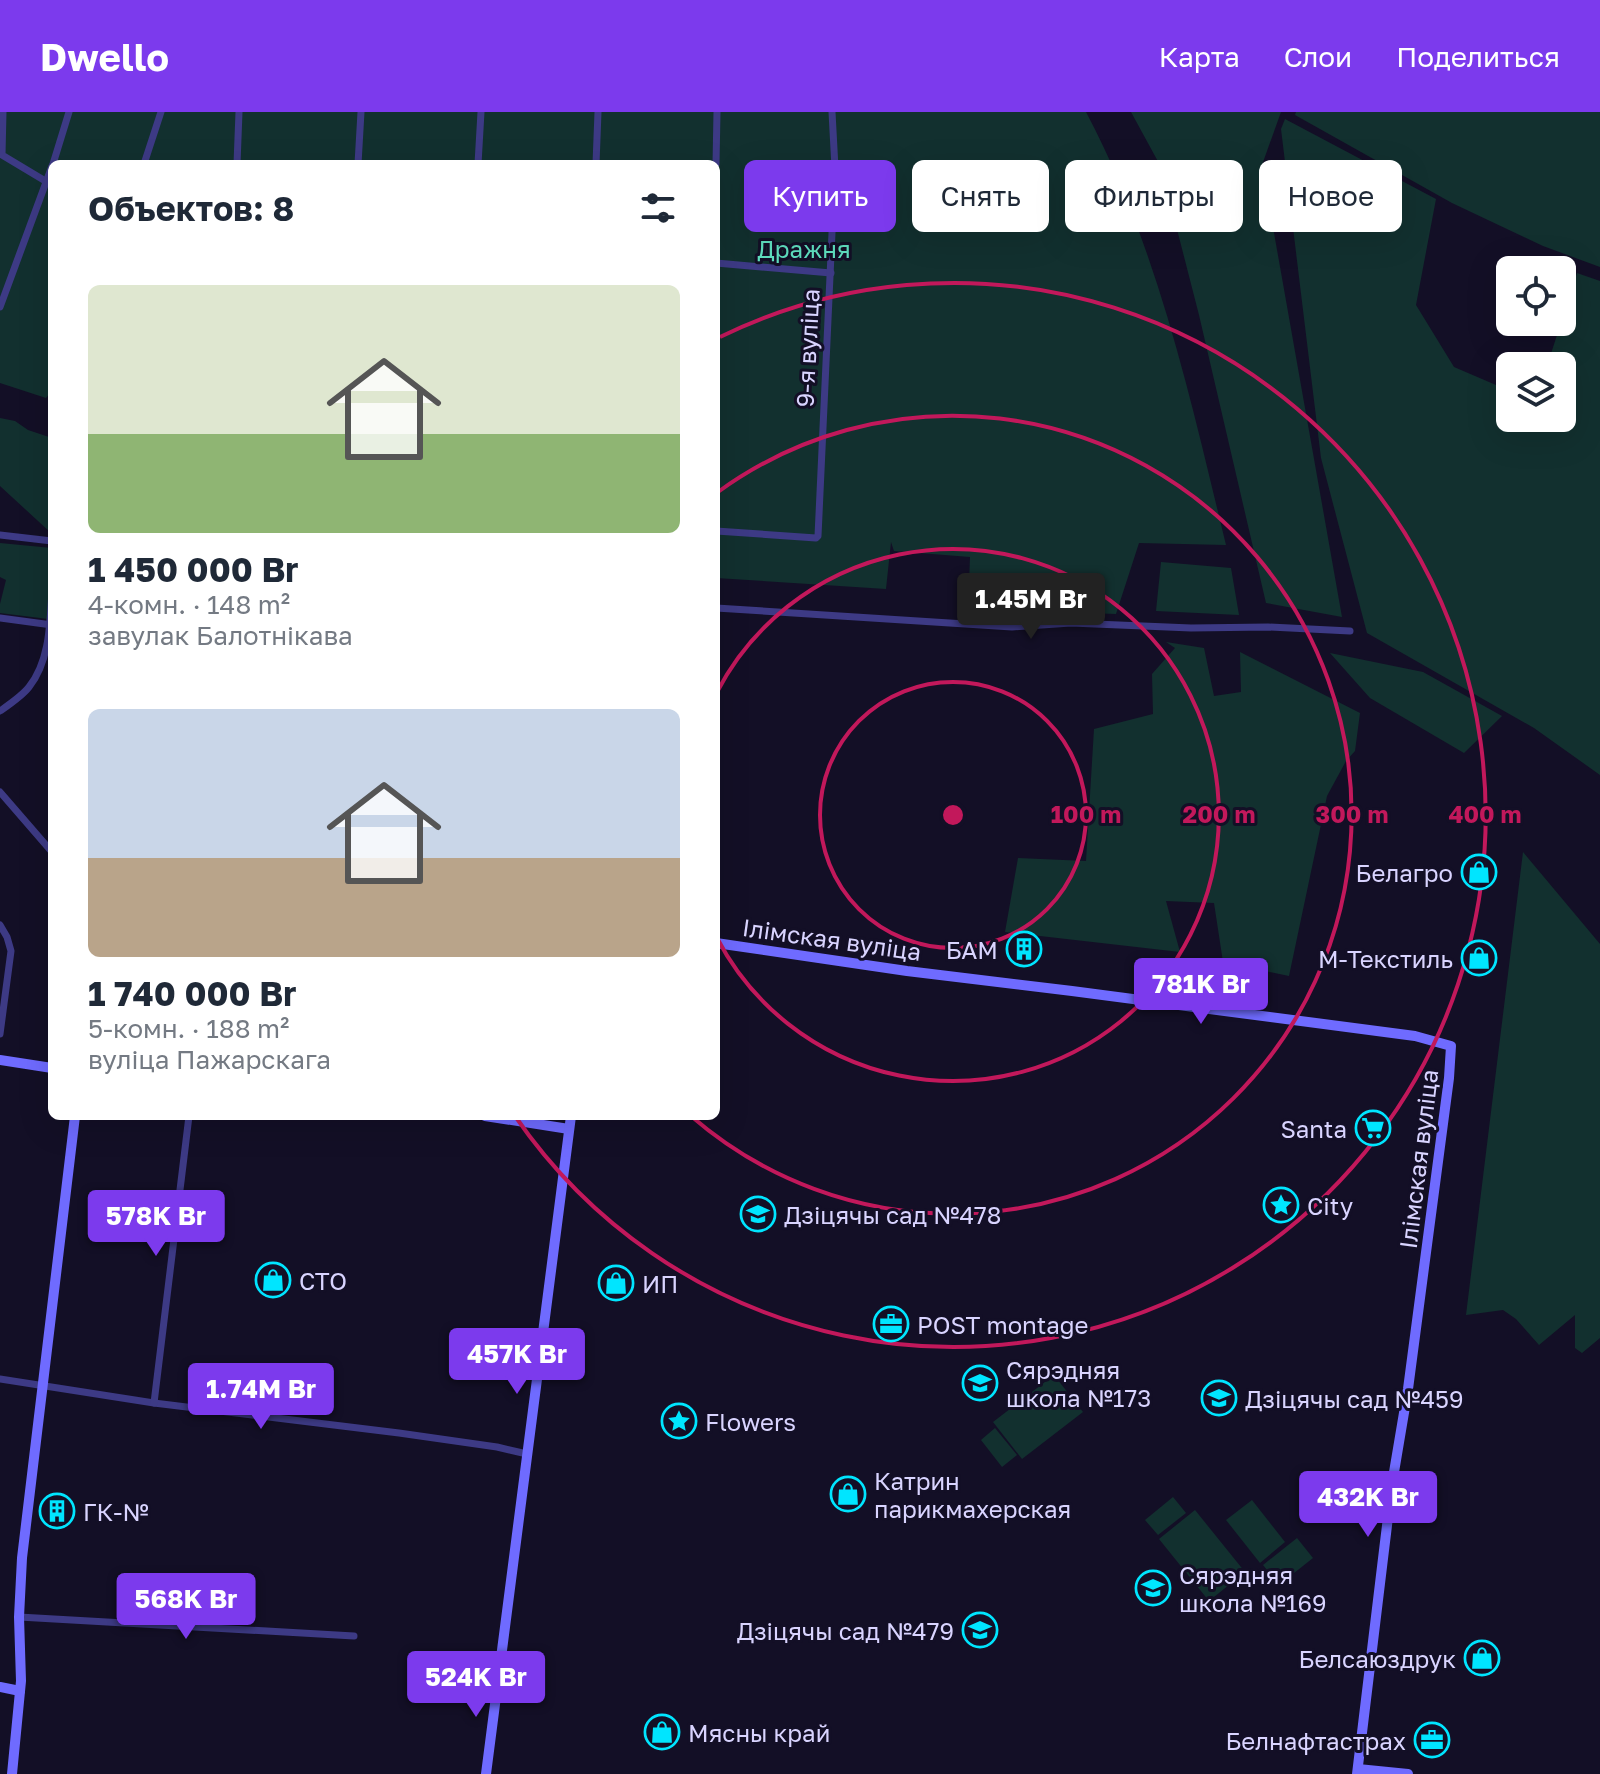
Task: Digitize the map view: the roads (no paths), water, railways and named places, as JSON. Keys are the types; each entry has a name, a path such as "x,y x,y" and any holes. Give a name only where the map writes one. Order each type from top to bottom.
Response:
{"street":[{"path":"3,112 2,155 47,182"},
{"path":"54,160 69,112"},
{"path":"145,160 161,112"},
{"path":"237,160 239,112"},
{"path":"358,160 361,112"},
{"path":"478,160 481,112"},
{"path":"596,160 598,112"},
{"path":"716,160 717,112"},
{"name":"9-я вуліца","path":"720,531 818,536 835,168 832,112"},
{"path":"0,307 48,179"},
{"path":"40,201 48,203"},
{"path":"720,263 831,273"},
{"path":"0,535 48,541"},
{"path":"720,608 1012,627 1071,623 1350,631"},
{"path":"0,618 48,625"},
{"path":"0,711 27,690 37,676 48,638"},
{"path":"0,792 48,847"},
{"path":"0,925 11,951 0,1034"},
{"name":"Ілімская вуліца","path":"720,944 907,971 1415,1036 1451,1046 1418,1315 1391,1494 1358,1771"},
{"path":"0,1060 48,1067"},
{"path":"12,1774 20,1691 22,1558 75,1120"},
{"path":"154,1403 189,1120"},
{"path":"511,1120 569,1129"},
{"path":"486,1774 570,1120"},
{"path":"0,1379 154,1403 399,1433 527,1454"},
{"path":"19,1617 354,1636"},
{"path":"0,1687 20,1691"},
{"path":"1358,1771 1408,1774"}],"place":[{"name":"Белагро","path":"1479,872"},
{"name":"БАМ","path":"1024,949"},
{"name":"М-Текстиль","path":"1479,958"},
{"name":"Santa","path":"1373,1128"},
{"name":"City","path":"1281,1205"},
{"name":"Дзіцячы сад №478","path":"758,1214"},
{"name":"СТО","path":"273,1280"},
{"name":"ИП","path":"616,1283"},
{"name":"POST montage","path":"891,1324"},
{"name":"Сярэдняя школа №173","path":"980,1383"},
{"name":"Дзіцячы сад №459","path":"1219,1398"},
{"name":"Flowers","path":"679,1421"},
{"name":"Катрин парикмахерская","path":"848,1494"},
{"name":"ГК-№","path":"57,1511"},
{"name":"Сярэдняя школа №169","path":"1153,1588"},
{"name":"Дзіцячы сад №479","path":"980,1630"},
{"name":"Белсаюздрук","path":"1482,1658"},
{"name":"Мясны край","path":"662,1732"},
{"name":"Белнафтастрах","path":"1432,1740"}],"park label":[{"name":"Дражня","path":"804,248"}]}
